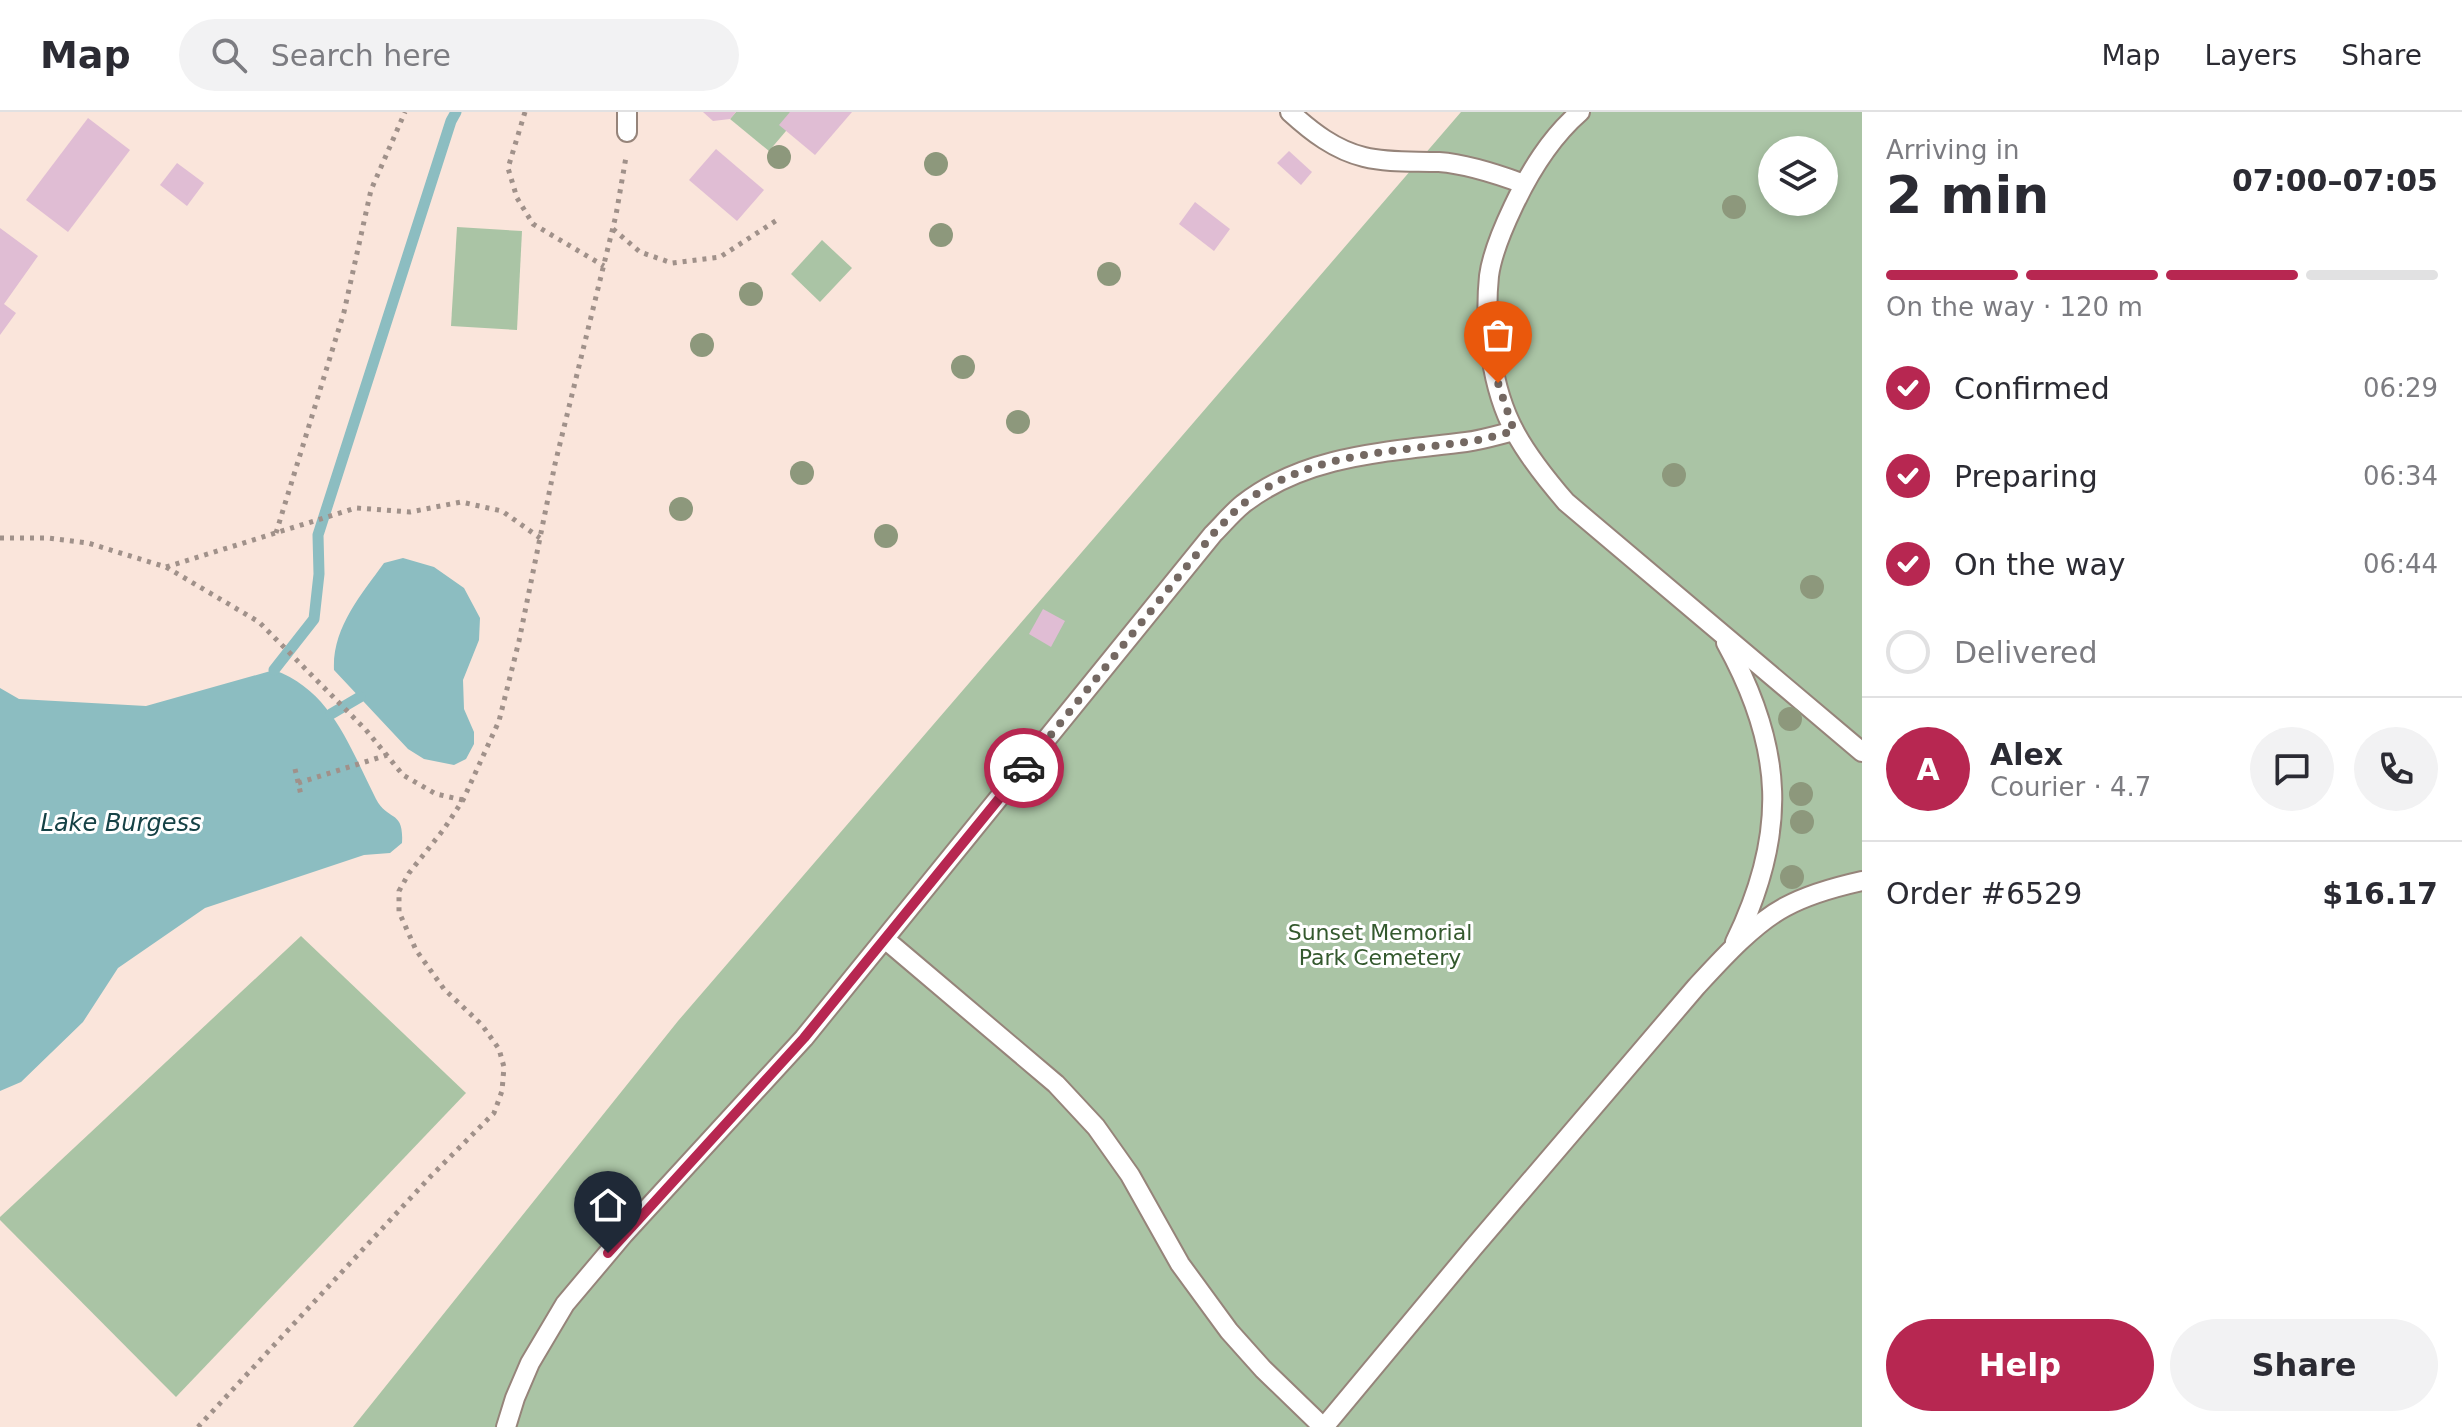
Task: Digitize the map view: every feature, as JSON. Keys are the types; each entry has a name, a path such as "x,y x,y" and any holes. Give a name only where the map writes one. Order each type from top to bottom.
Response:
{"lane":[{"path":"627,112 627,132"},
{"path":"1290,112 1312,132 1337,147 1364,157 1441,162 1497,174 1524,184"},
{"path":"1580,112 1566,124 1536,162 1502,231 1490,274 1487,322 1492,360 1504,407 1514,431 1541,473 1566,502 1862,752"},
{"path":"506,1427 530,1363 565,1304 804,1038 1213,534 1243,504 1279,481 1320,465 1377,451 1470,442 1514,431"},
{"path":"1719,630 1746,678 1763,729 1772,778 1773,828 1765,864 1747,917 1732,948"},
{"path":"886,940 1056,1084 1096,1127 1130,1175 1180,1264 1229,1331 1263,1369 1324,1427 1483,1236 1732,948 1783,908 1830,888 1862,881"}],"path":[{"path":"276,533 344,312 371,190 405,112"},
{"path":"525,112 508,168 517,198 533,224 604,266"},
{"path":"198,1427 431,1176 494,1113 502,1091 504,1067 499,1049 482,1025 444,989 416,950 399,912 399,891 463,800 499,721 519,641 555,464 613,229 626,156 627,132"},
{"path":"613,229 640,252 672,263 720,257 777,220"},
{"path":"166,567 356,508 410,512 461,502 502,511 540,538"},
{"path":"0,538 48,538 88,543 166,567 259,622 366,730 403,775 436,794 463,800"},
{"path":"298,783 387,755"},
{"path":"295,769 301,795"}],"green space":[{"path":"736,112 790,112 786,131 769,151 730,119"},
{"name":"Sunset Memorial Park Cemetery","path":"1461,112 1862,112 1862,1427 353,1427 678,1021"},
{"path":"457,227 522,231 517,330 451,326"},
{"path":"822,240 852,268 820,302 791,274"},
{"path":"301,936 466,1093 176,1397 0,1217"}],"water":[{"path":"403,558 434,567 464,588 480,618 479,640 463,680 464,709 474,732 474,744 466,759 454,765 424,759 408,749 334,670 338,640 358,600 384,563"},
{"name":"Lake Burgess","path":"274,670 294,679 311,692 337,723 376,799 385,811 398,820 402,843 390,853 364,855 205,908 118,968 83,1022 21,1082 0,1091 0,688 19,699 146,706"}],"building":[{"path":"703,112 736,112 730,119 713,121"},
{"path":"790,112 852,112 815,155 779,125"},
{"path":"88,118 130,150 68,232 26,200"},
{"path":"716,149 764,190 737,221 689,180"},
{"path":"1289,151 1312,172 1301,185 1277,163"},
{"path":"177,163 204,183 187,206 160,185"},
{"path":"1195,202 1230,229 1214,251 1179,224"},
{"path":"0,228 38,256 4,304 16,313 0,335"},
{"path":"1043,609 1065,621 1051,647 1029,634"}],"waterway":[{"path":"274,670 314,619 319,574 318,535 456,112"},
{"path":"331,714 360,697"}],"way so far":[{"path":"1024,768 1213,534 1243,504 1279,481 1320,465 1377,451 1470,442 1514,431 1498,383"}],"route":[{"path":"608,1253 804,1038 1024,768"}]}
